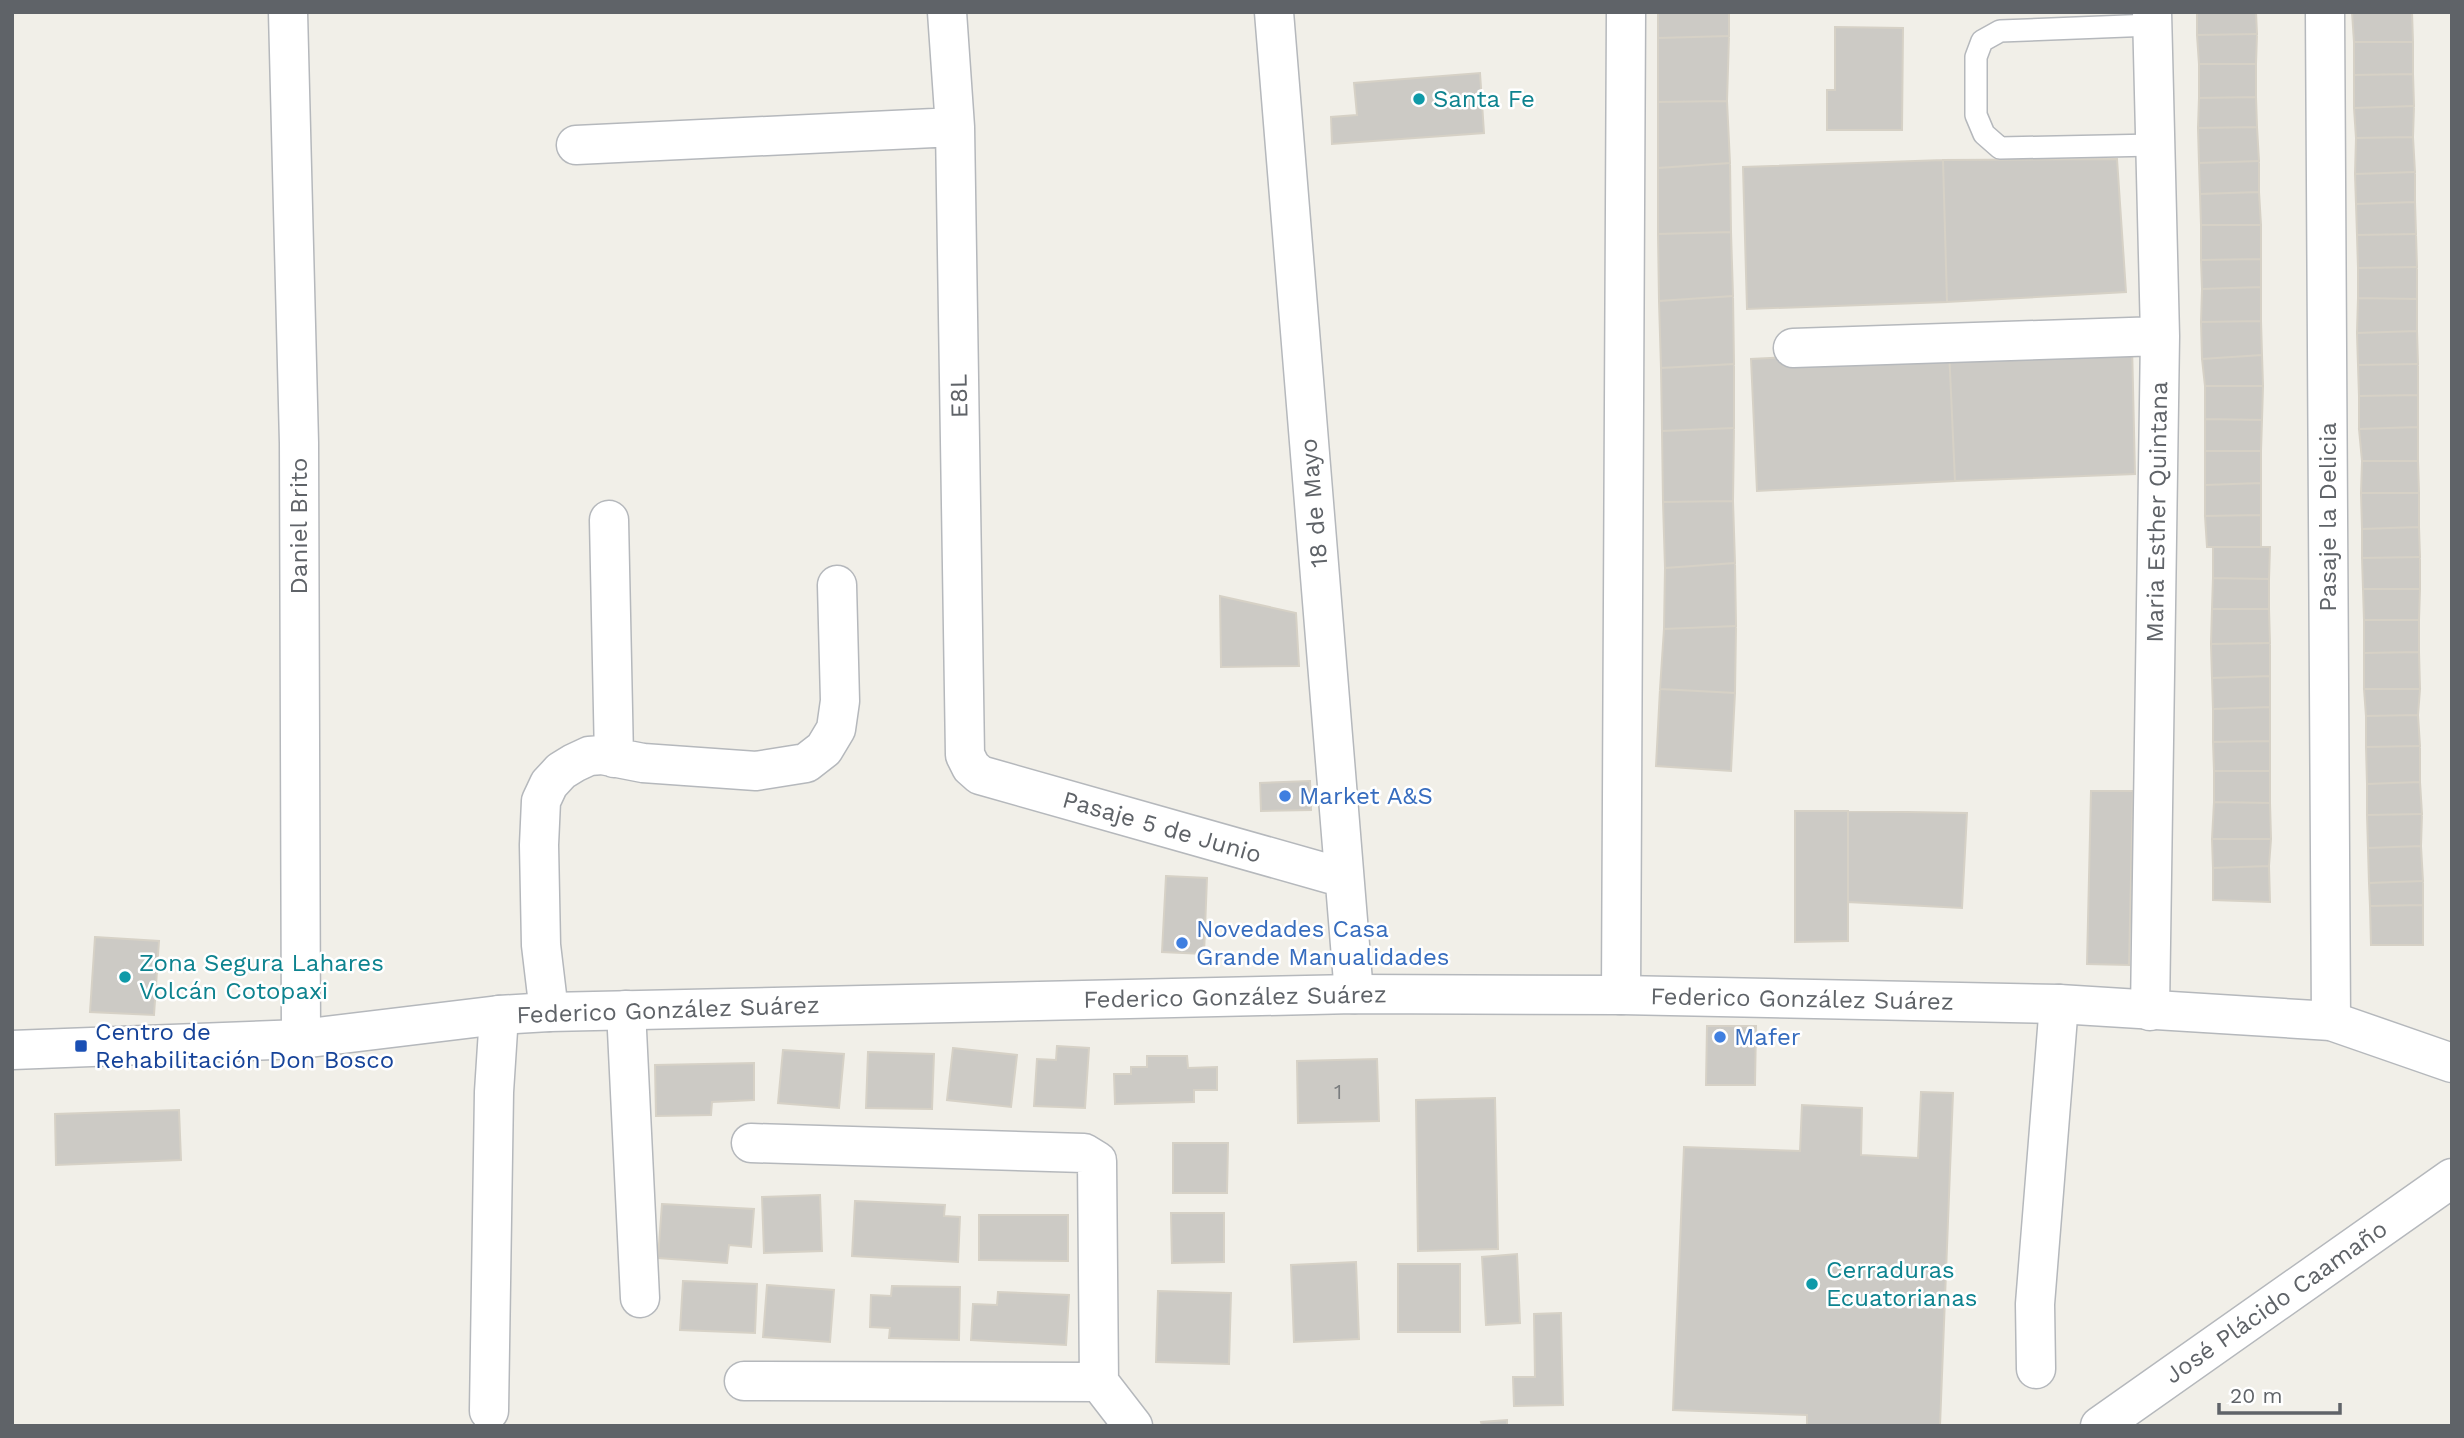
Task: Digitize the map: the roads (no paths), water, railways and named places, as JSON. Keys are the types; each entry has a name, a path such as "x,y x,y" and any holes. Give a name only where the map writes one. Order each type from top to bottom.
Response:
{"street":[{"name":"Daniel Brito","path":"288,12 299,443 301,1040"},
{"name":"E8L","path":"947,12 955,127 965,755 971,767 980,775"},
{"name":"18 de Mayo","path":"1274,12 1354,994"},
{"path":"1621,995 1626,12"},
{"name":"Pasaje la Delicia","path":"2325,12 2331,1021"},
{"name":"Maria Esther Quintana","path":"2150,1011 2160,336 2152,19"},
{"path":"576,145 955,127"},
{"path":"1793,348 2160,336"},
{"path":"609,520 614,758"},
{"path":"549,1012 541,945 539,845 541,801 549,784 561,771 589,756 602,755 688,767 756,771 806,763 824,749 836,729 840,701 837,585"},
{"name":"Pasaje 5 de Junio","path":"980,775 1344,878"},
{"name":"Federico González Suárez","path":"12,1050 301,1040 499,1015 549,1012 1354,994 1621,995 2059,1004 2331,1021 2452,1063"},
{"path":"2036,1369 2035,1304 2059,1004"},
{"path":"626,1010 640,1298"},
{"path":"489,1411 494,1092 499,1015"},
{"path":"751,1143 1084,1153 1097,1161 1099,1382 1133,1426"},
{"name":"José Plácido Caamaño","path":"2100,1426 2452,1178"},
{"path":"744,1381 1099,1382"}],"lane":[{"path":"2152,19 2000,31 1982,41 1976,57 1976,115 1984,134 2000,148 2155,145"}],"place":[{"name":"Santa Fe","path":"1419,99"},
{"name":"Market A&S","path":"1285,796"},
{"name":"Novedades Casa Grande Manualidades","path":"1182,943"},
{"name":"Zona Segura Lahares Volcán Cotopaxi","path":"125,977"},
{"name":"Mafer","path":"1720,1037"},
{"name":"Centro de Rehabilitación Don Bosco","path":"81,1046"},
{"name":"Cerraduras Ecuatorianas","path":"1812,1284"}]}
